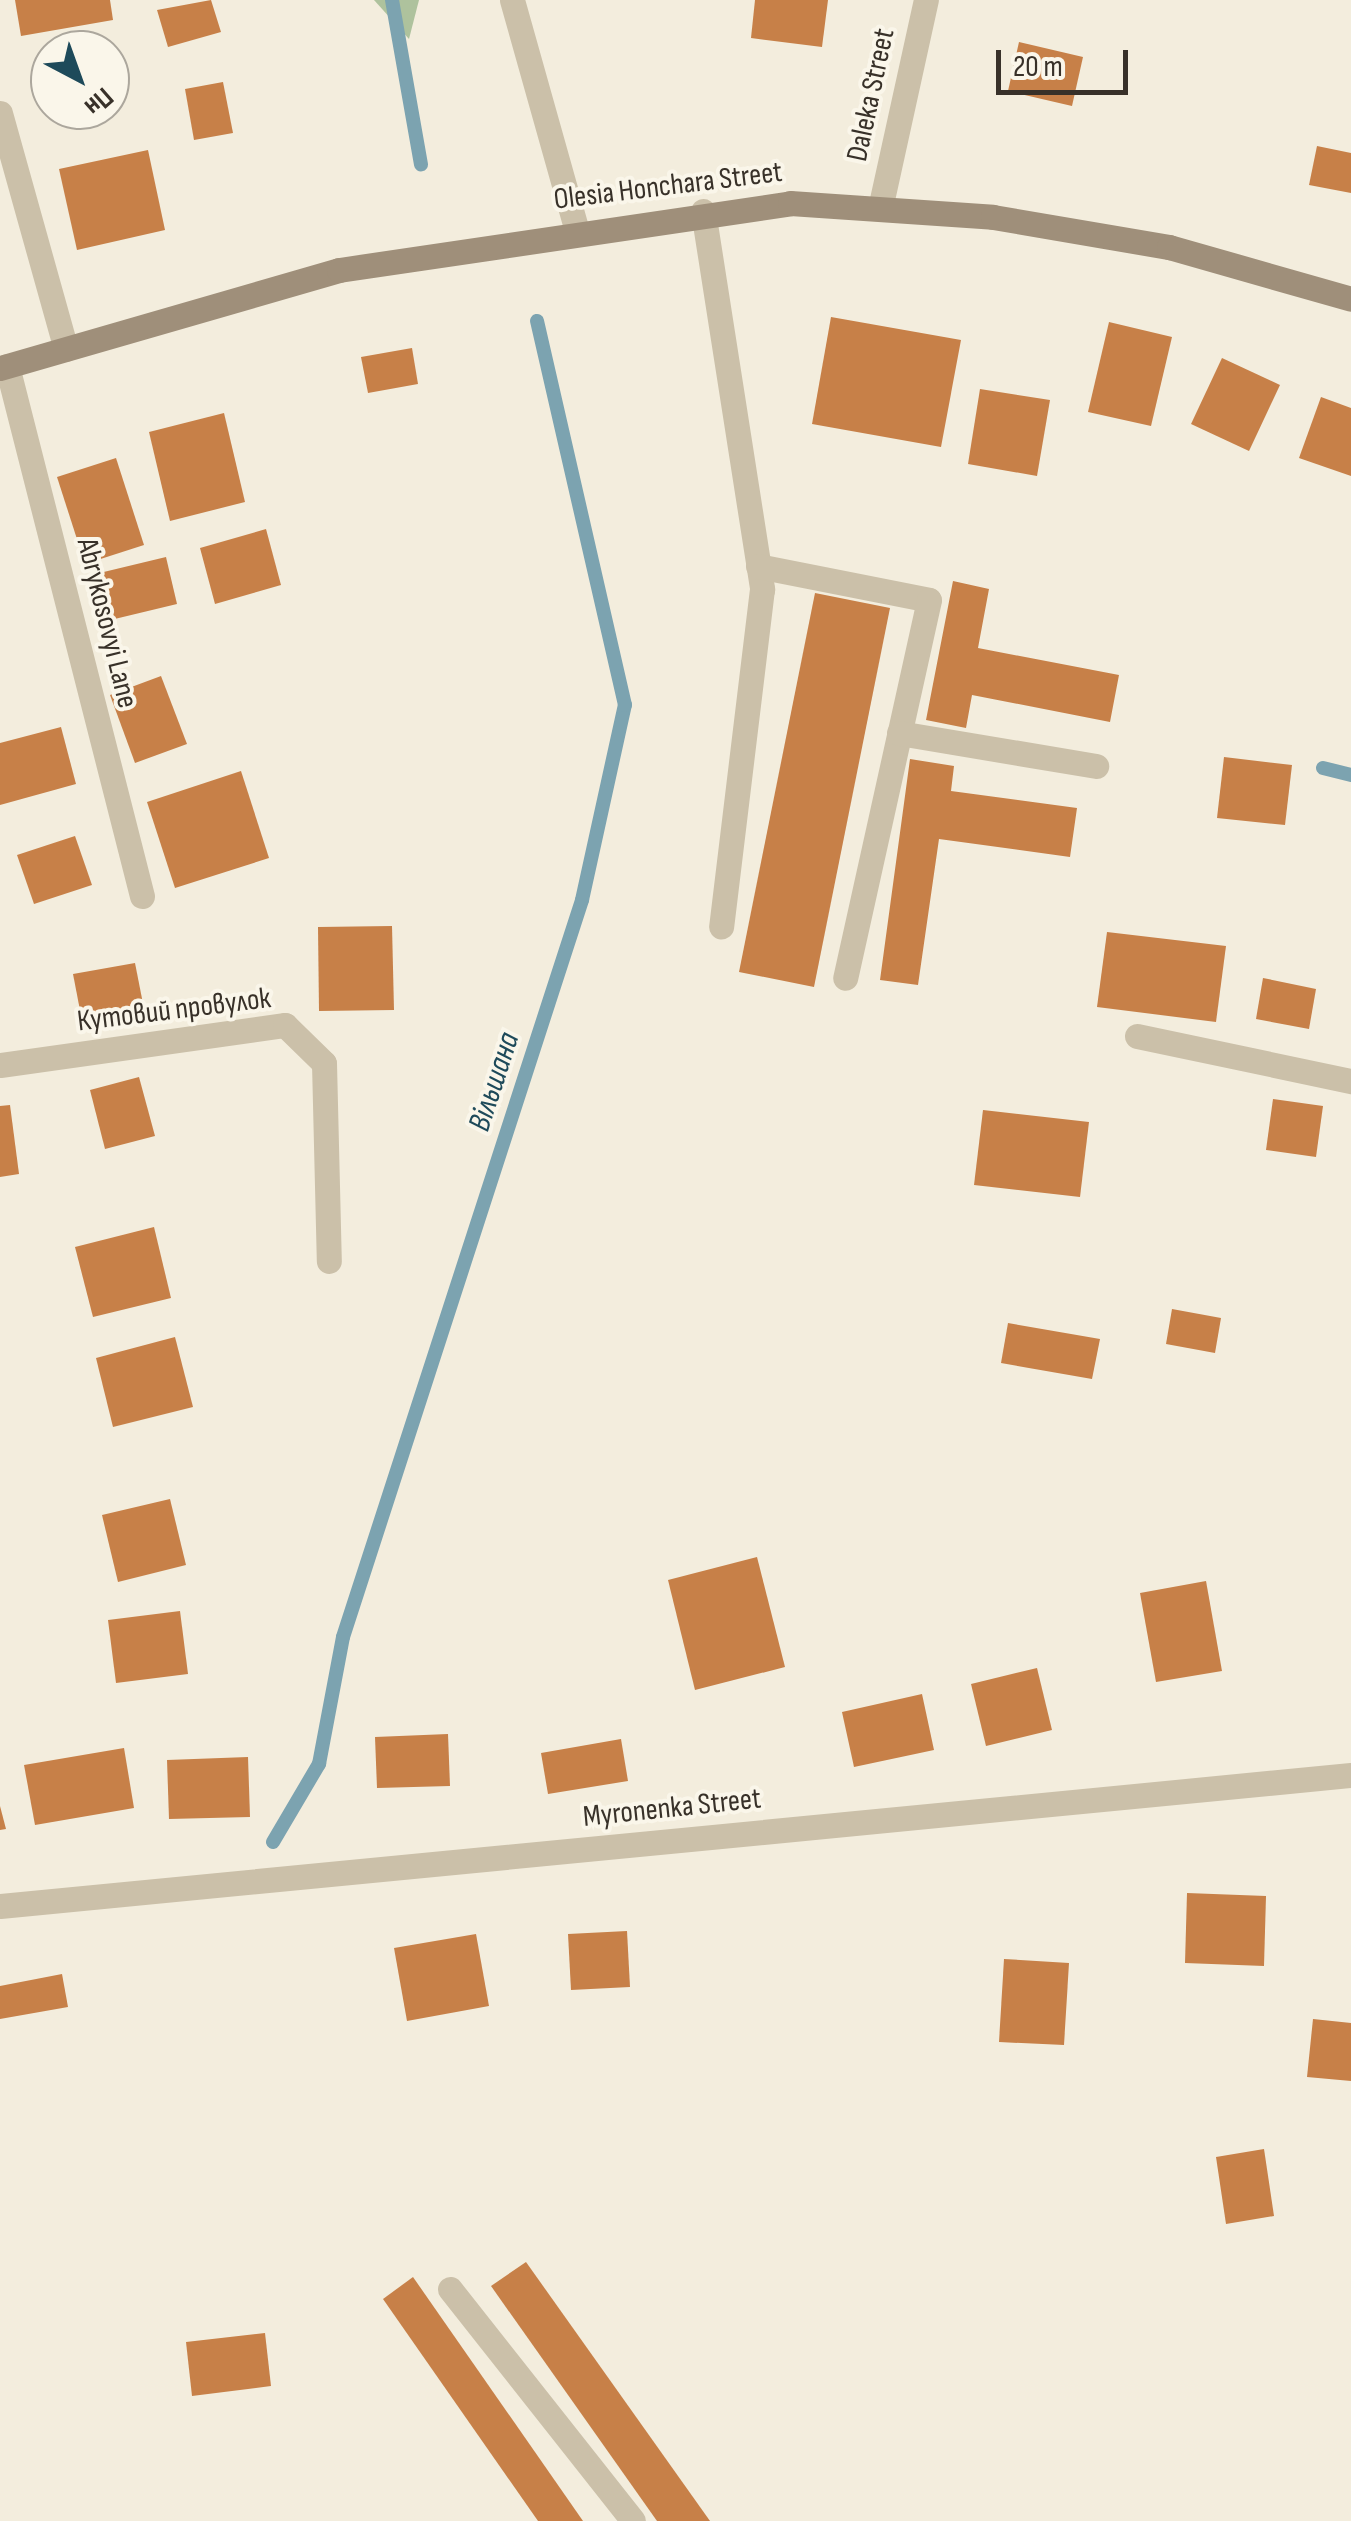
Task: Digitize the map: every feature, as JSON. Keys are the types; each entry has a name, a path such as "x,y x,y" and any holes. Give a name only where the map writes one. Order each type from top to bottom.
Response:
{"main road":[{"name":"Olesia Honchara Street","path":"4,367 339,270 576,228 704,212 881,204 1170,246 1351,299"}],"street":[{"path":"512,0 576,228"},
{"name":"Daleka Street","path":"881,204 926,0"},
{"path":"0,113 66,349"},
{"path":"704,212 758,566 722,927"},
{"name":"Abrykosovyi Lane","path":"4,367 142,896"},
{"path":"758,566 930,600 844,978"},
{"path":"900,733 1096,766"},
{"name":"Кутовий провулок","path":"0,1065 284,1024 324,1062 328,1260"},
{"path":"1137,1036 1351,1080"},
{"name":"Myronenka Street","path":"0,1906 1351,1775"},
{"path":"450,2289 633,2521"}],"green space":[{"path":"374,0 419,0 409,39"}],"building":[{"path":"15,0 110,0 113,20 56,30 30,30 30,34 21,36"},
{"path":"211,0 221,32 168,47 157,10"},
{"path":"755,0 828,0 822,47 751,38"},
{"path":"1019,42 1083,57 1072,106 1008,91"},
{"path":"223,82 233,133 194,140 185,89"},
{"path":"1317,146 1351,153 1351,193 1309,185"},
{"path":"148,150 165,230 77,250 59,169"},
{"path":"831,317 961,340 941,447 812,424"},
{"path":"1109,322 1172,337 1151,426 1088,412"},
{"path":"412,348 418,384 368,393 361,357"},
{"path":"1222,358 1280,385 1249,451 1191,424"},
{"path":"980,389 1050,400 1037,476 968,464"},
{"path":"1321,397 1351,408 1351,476 1299,458"},
{"path":"224,413 245,502 170,521 149,432"},
{"path":"116,458 144,545 85,564 57,477"},
{"path":"266,529 281,585 215,604 200,548"},
{"path":"166,557 177,604 98,623 87,576"},
{"path":"953,581 989,589 978,648 1119,675 1110,722 972,695 966,728 926,720"},
{"path":"815,593 890,608 814,987 739,972"},
{"path":"161,676 187,744 135,763 110,695"},
{"path":"61,727 76,784 0,805 0,743"},
{"path":"1224,757 1292,765 1285,825 1217,818"},
{"path":"910,759 954,766 951,791 1077,808 1070,857 939,839 918,985 880,980"},
{"path":"241,771 269,858 175,888 147,802"},
{"path":"75,836 92,885 34,904 17,855"},
{"path":"392,926 394,1010 319,1011 318,927"},
{"path":"1107,932 1226,946 1216,1022 1097,1007"},
{"path":"135,963 146,1019 84,1031 73,974"},
{"path":"1263,978 1316,989 1309,1029 1256,1019"},
{"path":"139,1077 155,1136 105,1149 90,1090"},
{"path":"1273,1099 1323,1106 1316,1157 1266,1150"},
{"path":"10,1105 19,1174 0,1177 0,1106"},
{"path":"983,1110 1089,1122 1080,1197 974,1185"},
{"path":"154,1227 171,1298 93,1317 75,1247"},
{"path":"1172,1309 1221,1318 1215,1353 1166,1344"},
{"path":"1008,1323 1100,1339 1092,1379 1001,1363"},
{"path":"175,1337 193,1407 113,1427 96,1358"},
{"path":"170,1499 186,1565 118,1582 102,1515"},
{"path":"757,1557 785,1667 695,1690 668,1580"},
{"path":"1206,1581 1222,1671 1156,1682 1140,1593"},
{"path":"180,1611 188,1674 116,1683 108,1620"},
{"path":"1037,1668 1052,1730 986,1746 971,1684"},
{"path":"922,1694 934,1750 854,1767 842,1712"},
{"path":"448,1734 450,1786 377,1788 375,1737"},
{"path":"621,1739 628,1781 548,1794 541,1753"},
{"path":"124,1748 134,1808 35,1825 24,1765"},
{"path":"248,1757 250,1817 169,1819 167,1760"},
{"path":"0,1806 6,1829 0,1830"},
{"path":"1187,1893 1266,1896 1264,1966 1185,1963"},
{"path":"627,1931 630,1987 571,1990 568,1934"},
{"path":"476,1934 489,2006 407,2021 394,1948"},
{"path":"1004,1959 1069,1963 1064,2045 999,2042"},
{"path":"62,1974 68,2007 0,2019 0,1986"},
{"path":"1313,2019 1351,2023 1351,2081 1307,2077"},
{"path":"1264,2149 1274,2216 1226,2224 1216,2157"},
{"path":"526,2262 710,2521 657,2521 491,2286"},
{"path":"413,2277 583,2521 538,2521 383,2299"},
{"path":"265,2333 271,2386 192,2396 186,2342"}],"waterway":[{"path":"392,0 421,164"},
{"name":"Вільшана","path":"273,1842 319,1764 343,1637 582,900 625,705 537,321"},
{"path":"1323,768 1351,775"}]}
